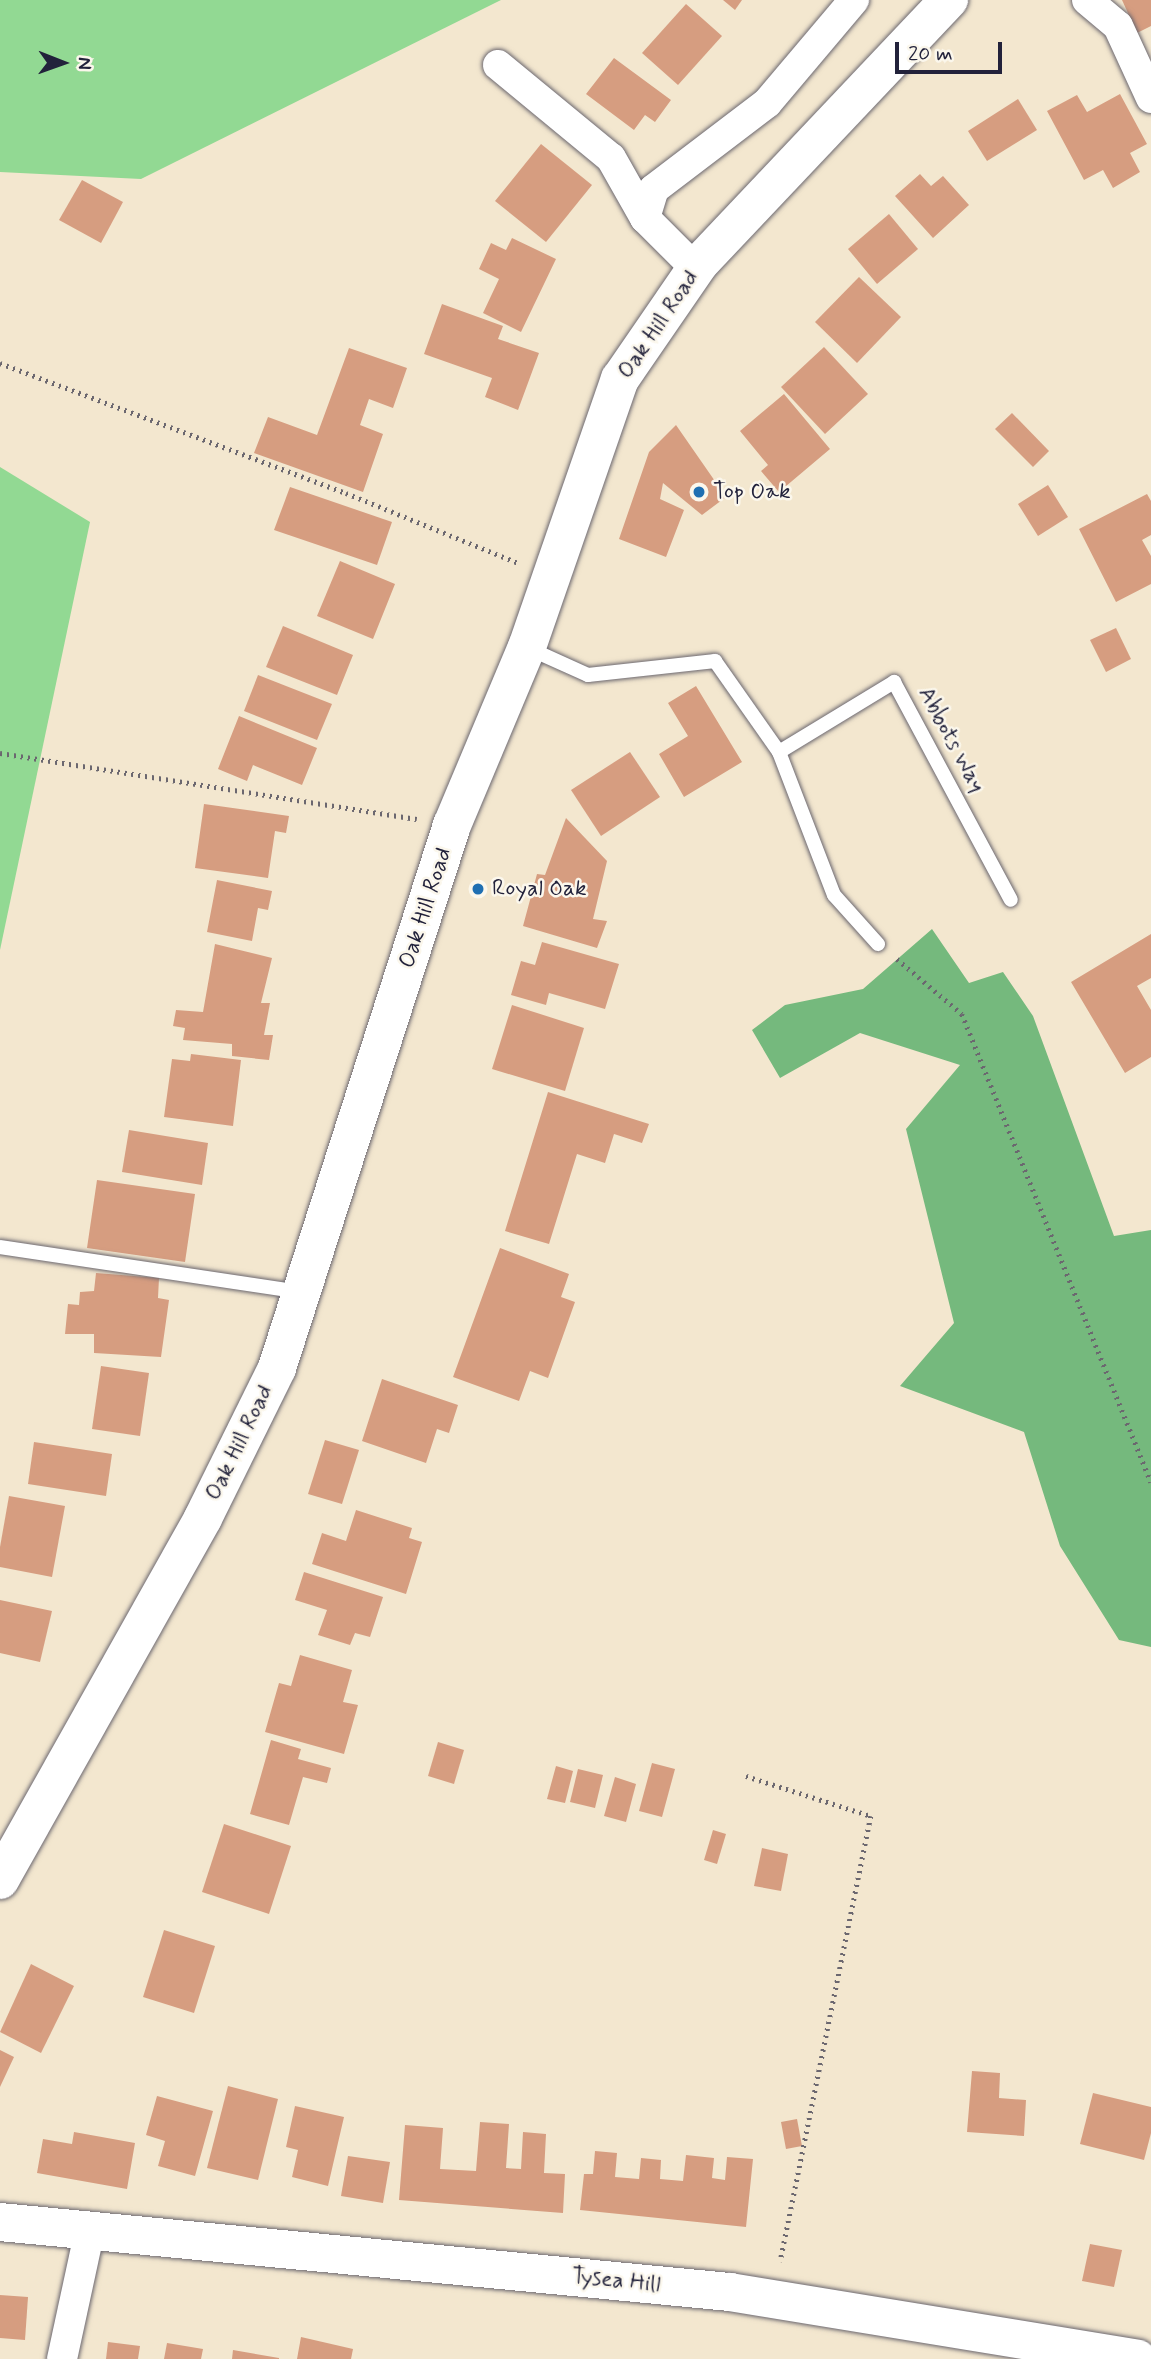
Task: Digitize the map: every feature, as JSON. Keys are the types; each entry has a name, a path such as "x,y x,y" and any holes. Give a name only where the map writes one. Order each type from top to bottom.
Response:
{"main road":[{"name":"Oak Hill Road","path":"0,1880 203,1518 277,1368 452,825 527,648 620,379 696,269 949,0"},
{"name":"Tysea Hill","path":"0,2222 730,2292 1138,2359"}],"street":[{"path":"645,218 654,189 766,103 854,0"},
{"path":"1087,0 1118,26 1151,98"},
{"path":"498,65 611,158 645,218 696,269"},
{"path":"62,2359 90,2230"}],"lane":[{"path":"527,648 589,675 715,661 779,752 834,895 878,944"},
{"name":"Abbots Way","path":"779,752 894,682 1011,900"},
{"path":"0,1247 303,1293"}],"path":[{"path":"0,363 346,493 552,577"},
{"path":"0,753 452,825"},
{"path":"878,944 962,1014 1151,1482"},
{"path":"746,1776 871,1816 773,2299"}],"green space":[{"path":"0,0 501,0 141,179 0,172"},
{"path":"0,467 90,522 0,950"},
{"path":"932,929 969,983 1003,972 1033,1016 1114,1236 1151,1230 1151,1647 1119,1640 1060,1546 1024,1432 900,1386 954,1323 906,1129 960,1065 860,1033 780,1078 752,1030 785,1005 863,989"}],"building":[{"path":"723,0 742,0 735,10"},
{"path":"1122,0 1151,0 1151,26 1137,33"},
{"path":"686,4 722,36 678,85 642,53"},
{"path":"614,58 671,100 655,122 645,115 634,130 586,94"},
{"path":"1120,94 1147,144 1130,153 1140,172 1113,188 1103,170 1084,180 1047,111 1077,95 1087,112"},
{"path":"1018,99 1037,130 987,161 968,131"},
{"path":"541,144 592,185 546,242 495,201"},
{"path":"920,174 931,186 943,176 969,205 933,238 895,196"},
{"path":"82,180 123,202 101,243 59,220"},
{"path":"889,214 918,249 877,284 848,249"},
{"path":"512,238 556,259 521,332 483,313 499,279 479,269 491,243 506,250"},
{"path":"859,277 901,317 857,363 815,322"},
{"path":"442,304 503,326 498,339 539,353 518,410 485,397 492,378 424,354"},
{"path":"824,347 868,394 825,434 781,387"},
{"path":"349,348 407,368 393,408 369,399 360,425 383,434 363,492 254,453 268,417 317,435"},
{"path":"784,394 830,449 779,492 761,471 768,465 740,431"},
{"path":"1012,413 1049,451 1033,467 995,429"},
{"name":"Top Oak","path":"676,425 726,497 702,515 663,483 660,499 684,510 666,557 619,539 649,452"},
{"path":"1048,485 1068,517 1038,536 1018,504"},
{"path":"290,487 392,522 377,565 274,530"},
{"path":"1147,494 1151,501 1151,535 1142,540 1151,556 1151,584 1116,602 1079,529"},
{"path":"340,561 395,584 373,639 317,616"},
{"path":"283,626 353,655 337,695 266,667"},
{"path":"1116,628 1131,659 1106,672 1090,640"},
{"path":"258,675 332,704 317,740 244,711"},
{"path":"696,686 742,762 684,797 659,754 688,736 668,703"},
{"path":"239,716 317,748 302,785 253,765 247,781 218,769"},
{"path":"630,752 660,797 601,836 571,790"},
{"path":"204,804 289,816 286,833 275,831 268,878 195,868"},
{"path":"566,818 607,861 593,919 607,921 597,948 523,926 537,874 545,875"},
{"path":"217,880 272,891 268,910 258,908 252,941 207,932"},
{"path":"1151,934 1151,978 1137,986 1151,1010 1151,1057 1125,1073 1071,982"},
{"path":"542,942 619,964 605,1009 549,993 546,1005 511,995 521,961 535,965"},
{"path":"215,944 272,958 261,1003 270,1003 264,1035 273,1035 269,1060 232,1056 232,1044 183,1040 185,1028 173,1026 176,1010 203,1012"},
{"path":"512,1005 584,1028 565,1091 492,1069"},
{"path":"191,1054 241,1060 233,1126 164,1117 172,1059 190,1061"},
{"path":"548,1092 649,1124 642,1143 614,1134 605,1163 577,1154 549,1244 505,1231"},
{"path":"129,1130 208,1143 202,1185 122,1172"},
{"path":"97,1180 195,1194 185,1262 87,1248"},
{"path":"500,1248 569,1274 561,1297 575,1302 548,1378 530,1371 519,1401 453,1377"},
{"path":"96,1273 159,1278 158,1298 169,1300 161,1357 94,1353 94,1334 65,1334 68,1304 79,1305 80,1292 94,1291"},
{"path":"101,1366 149,1373 140,1436 92,1429"},
{"path":"382,1379 458,1405 449,1433 437,1429 426,1463 362,1441"},
{"path":"325,1440 359,1450 342,1504 308,1494"},
{"path":"34,1442 112,1454 106,1496 28,1484"},
{"path":"9,1496 65,1506 52,1577 0,1567 0,1547"},
{"path":"356,1510 412,1528 409,1538 422,1542 406,1594 312,1564 322,1533 346,1541"},
{"path":"304,1572 383,1597 370,1637 355,1633 350,1645 318,1635 327,1610 295,1600"},
{"path":"0,1600 52,1611 40,1662 0,1653"},
{"path":"300,1655 352,1670 343,1702 358,1705 344,1754 265,1732 279,1683 291,1686"},
{"path":"271,1740 301,1749 298,1759 331,1768 327,1783 303,1777 289,1825 250,1814"},
{"path":"438,1742 464,1750 454,1784 428,1776"},
{"path":"652,1763 675,1769 662,1817 639,1811"},
{"path":"556,1766 573,1771 565,1803 547,1799"},
{"path":"578,1769 603,1775 595,1808 570,1802"},
{"path":"615,1777 636,1784 626,1822 604,1816"},
{"path":"224,1824 291,1846 269,1914 202,1892"},
{"path":"713,1830 726,1834 717,1864 704,1860"},
{"path":"762,1848 788,1854 781,1891 754,1886"},
{"path":"164,1930 215,1946 194,2013 143,1997"},
{"path":"31,1964 74,1986 41,2053 0,2032"},
{"path":"0,2050 14,2057 0,2087"},
{"path":"972,2071 1000,2073 999,2098 1026,2100 1024,2136 967,2132"},
{"path":"228,2086 278,2099 258,2180 207,2168"},
{"path":"1093,2093 1151,2107 1151,2133 1144,2160 1080,2144"},
{"path":"157,2096 213,2111 195,2176 158,2166 165,2141 146,2135"},
{"path":"295,2106 344,2117 328,2186 292,2177 298,2150 286,2147"},
{"path":"797,2119 802,2146 786,2149 781,2122"},
{"path":"480,2122 509,2124 506,2168 521,2169 523,2132 546,2134 544,2173 565,2174 563,2213 399,2200 405,2125 443,2128 440,2169 476,2171"},
{"path":"74,2132 135,2143 127,2189 37,2173 43,2139 72,2144"},
{"path":"595,2151 617,2153 615,2177 639,2179 641,2158 661,2160 660,2179 683,2181 686,2155 714,2158 712,2178 725,2180 727,2157 753,2159 746,2227 580,2210 584,2174 593,2174"},
{"path":"348,2156 390,2162 383,2203 341,2196"},
{"path":"1090,2244 1122,2250 1114,2287 1082,2281"},
{"path":"0,2295 28,2297 25,2340 0,2338"},
{"path":"301,2337 353,2349 351,2359 297,2359"},
{"path":"108,2342 140,2346 138,2359 106,2359"},
{"path":"167,2343 203,2349 201,2359 164,2359"},
{"path":"233,2350 279,2358 279,2359 232,2359"}],"place":[{"name":"Top Oak","path":"699,492"},
{"name":"Royal Oak","path":"478,889"}]}
